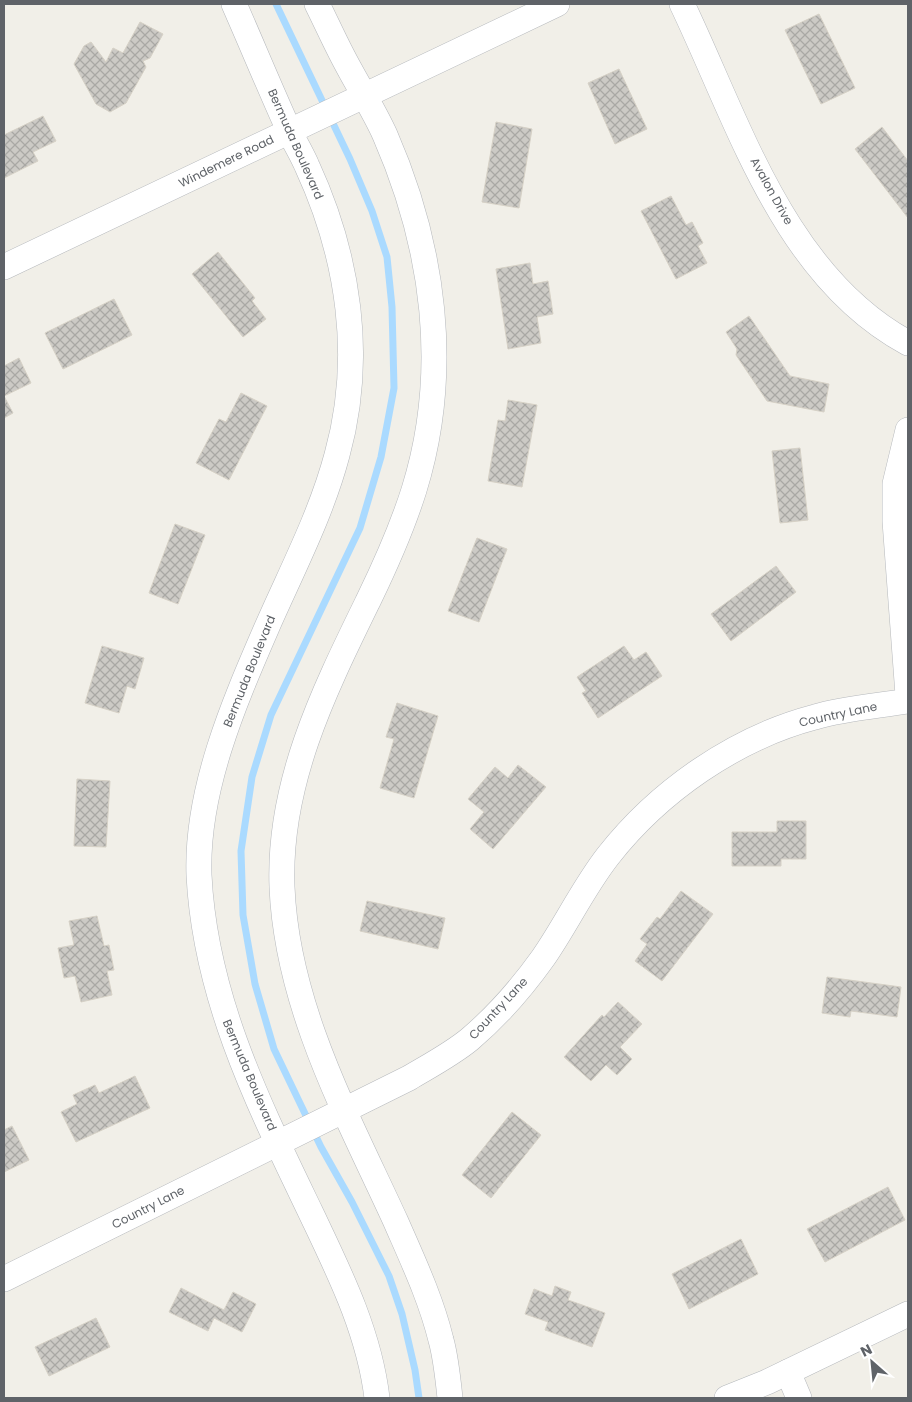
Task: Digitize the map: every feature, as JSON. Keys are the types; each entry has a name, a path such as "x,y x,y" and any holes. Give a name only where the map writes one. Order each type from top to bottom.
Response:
{"street":[{"name":"Bermuda Boulevard","path":"234,4 289,131 311,175 347,289 352,341 350,380 338,453 320,508 235,700 219,748 201,835 199,871 208,959 222,1010 242,1061 288,1137 364,1331 378,1398"},
{"path":"317,4 365,94 403,181 423,247 436,343 427,433 415,487 386,564 311,722 286,813 282,884 290,952 300,994 327,1072 335,1115 425,1286 442,1342 450,1398"},
{"name":"Windemere Road","path":"4,267 339,106 557,4"},
{"name":"Avalon Drive","path":"682,4 759,171 781,213 832,282 893,334 908,343"},
{"path":"908,430 895,484 895,512 908,695"},
{"name":"Country Lane","path":"4,1279 335,1115 434,1063 469,1040 543,958 588,883 609,855 642,819 680,785 752,740 784,727 816,716 908,701"},
{"path":"727,1398 788,1372 908,1314"},
{"path":"788,1372 799,1398"}],"building":[{"path":"819,14 855,88 821,104 785,30"},
{"path":"140,22 163,34 150,58 143,61 146,67 126,103 110,112 96,104 74,64 84,46 91,42 106,62 113,48 123,53"},
{"path":"619,69 647,129 615,144 588,83"},
{"path":"43,116 56,141 33,152 38,161 4,178 4,135"},
{"path":"496,122 532,129 519,208 482,202"},
{"path":"882,127 908,161 908,218 855,149"},
{"path":"671,196 686,225 692,222 703,243 698,246 707,263 676,279 641,211"},
{"path":"218,252 255,298 252,301 266,319 243,337 192,274"},
{"path":"530,263 533,284 548,281 553,314 537,317 541,343 508,349 496,269"},
{"path":"114,299 132,335 63,369 45,333"},
{"path":"749,316 790,376 829,384 824,412 767,401 736,355 737,349 726,332"},
{"path":"19,358 31,383 4,396 4,366"},
{"path":"241,393 267,406 229,480 196,463 219,419 226,422"},
{"path":"4,396 13,413 4,418"},
{"path":"508,400 537,405 522,487 488,481 498,420 505,421"},
{"path":"800,448 808,520 780,523 772,451"},
{"path":"175,524 205,535 178,604 149,593"},
{"path":"477,538 507,549 479,622 448,611"},
{"path":"776,566 796,592 731,641 711,614"},
{"path":"102,646 144,658 135,689 127,686 119,713 85,703"},
{"path":"624,646 634,660 646,652 662,676 598,718 582,693 586,691 577,677"},
{"path":"397,703 438,716 414,798 380,788 394,739 386,737"},
{"path":"518,765 546,787 493,849 470,829 484,812 468,799 495,767 508,778"},
{"path":"77,779 110,781 106,847 74,846"},
{"path":"777,821 806,821 806,859 781,859 781,866 732,866 732,832 777,832"},
{"path":"681,891 713,914 662,981 635,961 647,944 640,939 657,917 660,919"},
{"path":"367,901 445,918 438,949 360,931"},
{"path":"97,916 104,946 109,945 114,970 107,971 112,995 81,1002 75,976 64,978 58,948 74,945 69,921"},
{"path":"827,977 901,987 897,1017 851,1011 850,1017 822,1013"},
{"path":"618,1002 642,1024 620,1047 632,1059 617,1075 606,1065 591,1081 564,1057 602,1015 604,1017"},
{"path":"135,1076 150,1108 76,1142 61,1112 77,1104 73,1095 95,1085 99,1093"},
{"path":"512,1112 541,1135 491,1198 462,1175"},
{"path":"12,1126 29,1160 4,1172 4,1130"},
{"path":"888,1187 905,1220 825,1262 807,1229"},
{"path":"741,1239 758,1274 689,1309 672,1274"},
{"path":"555,1286 571,1292 568,1300 605,1313 592,1347 545,1330 548,1322 525,1314 534,1289 552,1296"},
{"path":"181,1288 224,1310 233,1292 256,1304 242,1332 214,1318 208,1331 169,1312"},
{"path":"96,1318 110,1347 49,1376 35,1347"}],"waterway":[{"path":"276,4 350,159 372,211 387,257 392,307 394,388 381,457 360,528 271,715 252,777 241,851 243,915 255,984 274,1049 321,1147 352,1202 389,1276 402,1314 415,1370 419,1398"}]}
